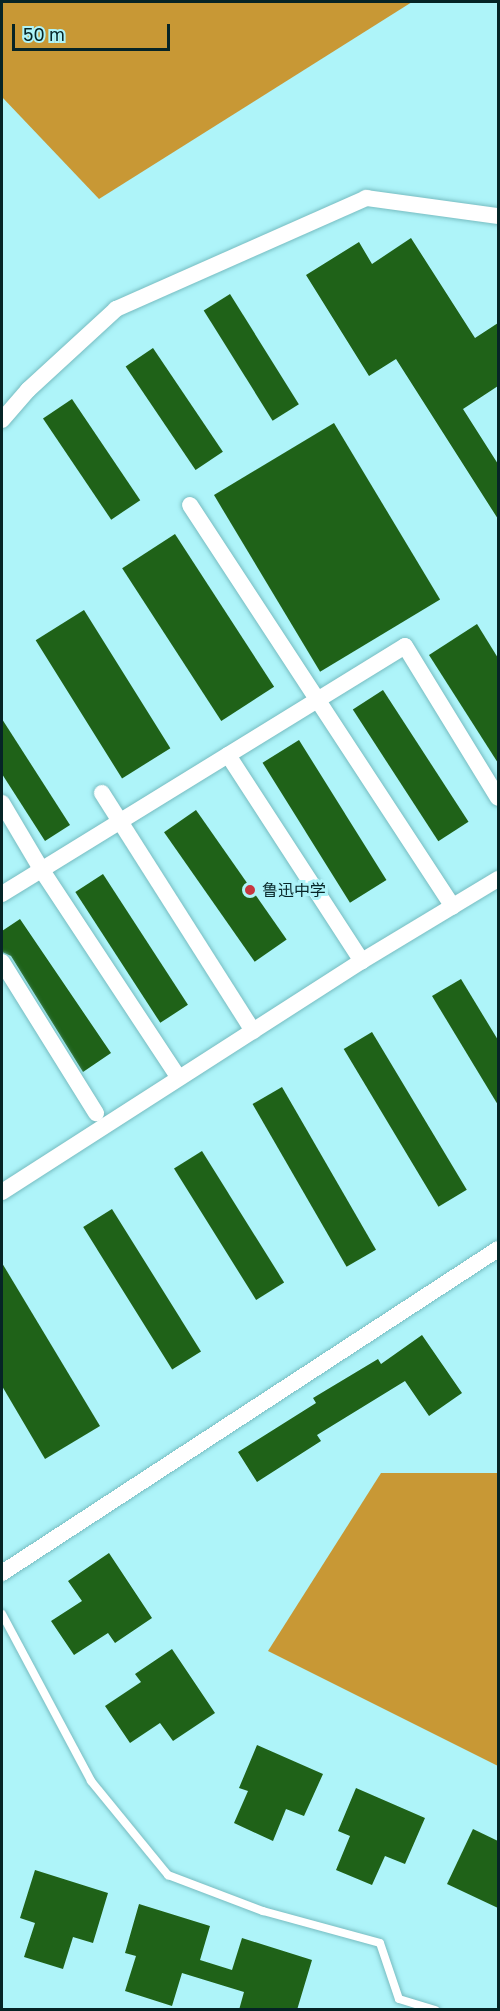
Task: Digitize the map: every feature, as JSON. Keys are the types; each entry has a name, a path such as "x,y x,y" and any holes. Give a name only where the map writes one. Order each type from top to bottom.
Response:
{"street":[{"path":"2,420 28,390 116,309 366,198 498,216"},
{"path":"190,505 453,907"},
{"path":"2,894 405,646 498,798"},
{"path":"228,755 362,961"},
{"path":"102,793 253,1031"},
{"path":"2,803 41,869 179,1078"},
{"path":"2,1192 362,961 498,879"},
{"path":"2,962 96,1113"},
{"path":"2,1573 498,1249"}],"lane":[{"path":"2,1614 91,1780 168,1875 263,1911 380,1942 399,1999 435,2010"}],"shaded area":[{"path":"2,2 412,2 99,199 2,97"},
{"path":"381,1473 498,1473 498,1766 268,1651"}],"building":[{"path":"411,238 475,338 498,323 498,386 463,409 498,464 498,519 396,359 369,376 306,275 359,242 372,264"},
{"path":"230,294 299,404 273,421 204,310"},
{"path":"153,348 223,452 196,470 126,366"},
{"path":"72,399 140,500 111,520 43,419"},
{"path":"334,423 440,600 320,672 214,495"},
{"path":"175,534 274,687 221,721 122,568"},
{"path":"84,610 170,748 122,778 36,640"},
{"path":"477,624 498,658 498,763 429,655"},
{"path":"383,690 469,822 438,841 353,710"},
{"path":"2,719 70,825 45,841 2,774"},
{"path":"299,740 386,880 350,903 263,763"},
{"path":"196,810 287,939 255,962 164,832"},
{"path":"103,874 188,1005 160,1023 75,892"},
{"path":"20,919 111,1053 83,1072 11,956 2,952 2,931"},
{"path":"461,979 498,1040 498,1105 432,996"},
{"path":"372,1032 467,1190 438,1207 344,1049"},
{"path":"282,1087 376,1250 347,1267 253,1104"},
{"path":"202,1151 284,1282 256,1300 174,1168"},
{"path":"112,1209 201,1351 172,1369 83,1227"},
{"path":"2,1263 100,1426 45,1459 2,1386"},
{"path":"422,1335 462,1393 429,1416 405,1381 317,1435 321,1441 257,1482 238,1452 316,1403 313,1398 378,1359 381,1364"},
{"path":"109,1553 152,1618 115,1643 108,1633 74,1655 51,1621 82,1601 68,1581"},
{"path":"172,1649 215,1713 173,1741 160,1723 130,1743 105,1706 141,1682 135,1674"},
{"path":"257,1745 323,1774 304,1816 286,1809 273,1841 234,1823 248,1791 239,1788"},
{"path":"356,1788 425,1818 405,1864 385,1856 372,1885 336,1870 350,1836 338,1831"},
{"path":"473,1829 498,1841 498,1908 447,1884"},
{"path":"35,1870 108,1893 93,1943 73,1937 63,1969 24,1957 35,1923 20,1918"},
{"path":"139,1904 210,1926 200,1960 232,1970 242,1938 312,1960 297,2010 239,2010 244,1992 182,1973 172,2006 125,1991 136,1956 125,1953"}],"place":[{"name":"鲁迅中学","path":"250,890"}]}
